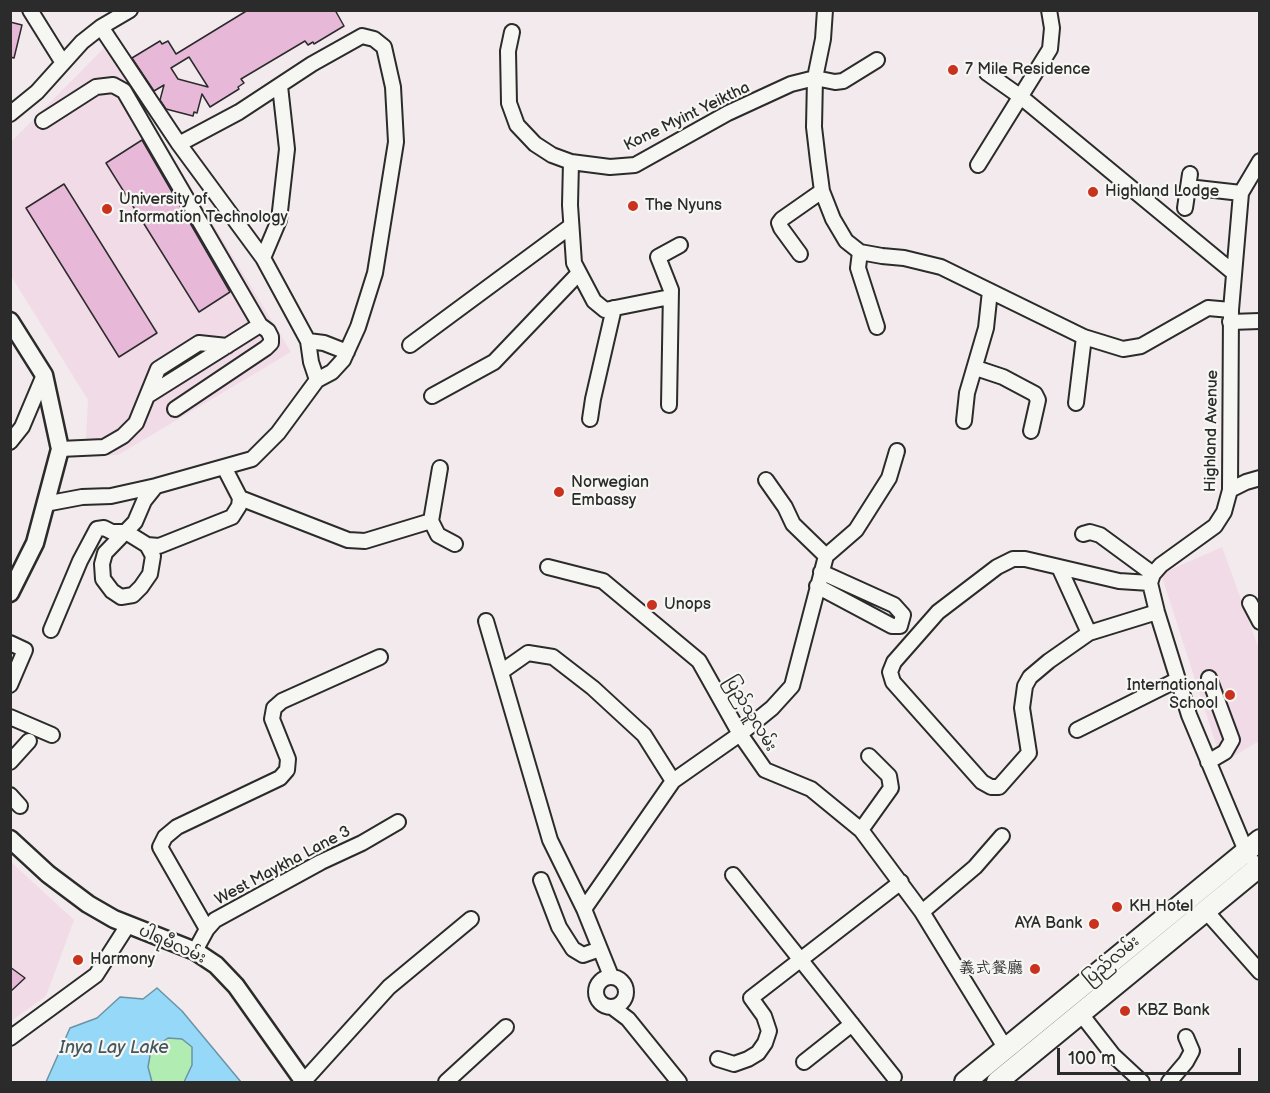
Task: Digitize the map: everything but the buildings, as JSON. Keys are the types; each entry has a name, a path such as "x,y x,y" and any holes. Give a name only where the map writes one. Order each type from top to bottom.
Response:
{"highway":[{"name":"ပြည်လမ်း","path":"997,1083 1205,910 1256,856"},
{"name":"ပြည်လမ်း","path":"965,1083 1256,856"}],"main road":[{"path":"10,321 44,375 60,449 35,543 11,591"},
{"name":"ပါရမီလမ်း","path":"10,839 48,874 88,904 114,919 195,951 216,965 237,986 303,1082"}],"street":[{"path":"30,10 63,63"},
{"path":"10,114 37,92 82,42 101,27 130,10"},
{"path":"825,10 823,39 815,78 814,127 822,191 832,219 846,241 860,252 904,258 941,267 1084,337 1123,349 1141,346 1195,314 1208,309 1230,316 1260,321"},
{"path":"978,165 1050,49 1052,28 1049,10"},
{"path":"101,27 180,144 262,258 308,341 311,362 318,380"},
{"name":"Kone Myint Yeiktha","path":"512,32 508,51 509,103 518,124 535,144 552,155 571,162 610,167 635,165 728,113 791,84 815,78"},
{"path":"45,504 82,497 111,496 252,459 278,433 318,380 332,372 343,360 357,327 375,273 396,142 393,87 384,47 374,39 362,36 312,64 239,112 180,144"},
{"path":"815,78 835,82 843,81 877,60"},
{"path":"987,73 1021,97 1234,273"},
{"path":"43,121 96,87 113,85 124,91 260,325 268,331 271,337 271,343 266,348 175,409"},
{"path":"262,258 279,220 287,149 280,86"},
{"path":"571,162 573,263 594,302 610,309 670,297"},
{"name":"Highland Avenue","path":"1151,579 1161,565 1215,526 1224,512 1230,490 1230,316 1240,193 1257,169"},
{"path":"1185,208 1189,180 1240,193"},
{"path":"800,254 779,223 822,191"},
{"path":"410,345 571,226"},
{"path":"669,405 671,290 658,257 680,245"},
{"path":"860,252 858,268 877,327"},
{"path":"432,396 494,362 579,273"},
{"path":"964,421 968,393 986,328 990,291"},
{"path":"590,419 610,309"},
{"path":"60,449 104,447 123,436 136,423 147,396 260,325"},
{"path":"1076,402 1084,337"},
{"path":"308,341 324,343 346,352"},
{"path":"976,368 1003,377 1035,394 1038,400 1030,431"},
{"path":"10,442 22,427 44,375"},
{"path":"584,909 674,781 740,734 772,708 792,686 826,556 856,530 889,478 897,451"},
{"path":"51,630 80,561 97,529 126,532 147,545 159,546 232,517 239,506 240,498 224,467"},
{"path":"440,468 430,521 438,535 455,544"},
{"path":"1230,490 1260,478"},
{"path":"766,480 781,500 793,524 826,556"},
{"path":"147,545 153,556 150,574 133,595 121,597 112,591 103,579 102,564 105,553 135,522 144,501 156,486"},
{"path":"240,498 348,540 365,541 430,521"},
{"path":"1083,534 1090,532 1100,535 1151,579 1157,612 1177,680 1209,762 1256,856"},
{"path":"1151,579 1119,581 1013,559 997,567 938,612 894,662 890,672 893,682 982,782 992,787 999,787 1029,753 1022,708 1025,686 1030,677 1089,633 1157,612"},
{"name":"ပြည်သူလမ်း","path":"548,567 603,581 699,661 740,734 765,770 811,789 861,830 922,912 1006,1049"},
{"path":"1059,567 1089,633"},
{"path":"817,586 892,626 900,626 903,615 894,605 821,572"},
{"path":"1250,603 1260,622"},
{"path":"486,621 550,840 584,909 611,976"},
{"path":"10,643 25,650 10,685"},
{"path":"501,672 528,653 553,657 593,688 644,735 674,781"},
{"path":"207,928 160,847 165,837 177,827 279,778 287,770 288,759 272,719 274,708 282,701 380,657"},
{"path":"1209,678 1232,740 1225,752 1209,762"},
{"path":"1077,730 1177,680"},
{"path":"10,717 52,735"},
{"path":"10,762 29,741"},
{"path":"861,830 891,788 888,776 869,756"},
{"path":"10,795 20,806"},
{"name":"West Maykha Lane 3","path":"195,951 207,928 215,920 398,822"},
{"path":"922,912 975,867 1002,836"},
{"path":"733,875 894,1077"},
{"path":"541,880 559,927 573,949 583,955 600,949"},
{"path":"718,1059 735,1064 758,1053 769,1031 764,1016 751,998 901,882"},
{"path":"1205,910 1260,972"},
{"path":"303,1082 389,987 471,919"},
{"path":"10,1038 96,975 128,925"},
{"path":"612,1007 621,1003 626,994 621,980 611,976 601,979 598,983 595,992 598,1002 612,1007 628,1019 679,1083"},
{"path":"1081,1014 1113,1055 1142,1083"},
{"path":"804,1062 852,1024"},
{"path":"446,1083 506,1027"},
{"path":"1169,1083 1192,1051 1186,1037"}],"shaded area":[{"name":"University of Information Technology","path":"105,47 291,352 118,455 85,456 88,400 11,276 11,142"},
{"name":"International School","path":"1222,547 1259,649 1259,741 1222,763 1161,574"},
{"path":"10,861 74,920 46,996 11,1021"}],"green space":[{"path":"168,1038 182,1039 192,1047 192,1064 184,1082 152,1082 148,1067 151,1050"}],"water":[{"name":"Inya Lay Lake","path":"157,988 182,1011 241,1082 184,1082 192,1065 192,1047 182,1039 168,1038 151,1050 148,1067 152,1082 46,1082 70,1028 97,1018 120,997 143,999"}],"place":[{"name":"7 Mile Residence","path":"953,70"},
{"name":"Highland Lodge","path":"1093,192"},
{"name":"The Nyuns","path":"633,206"},
{"name":"University of Information Technology","path":"107,209"},
{"name":"Norwegian Embassy","path":"559,492"},
{"name":"Unops","path":"652,605"},
{"name":"International School","path":"1230,695"},
{"name":"KH Hotel","path":"1117,907"},
{"name":"AYA Bank","path":"1094,924"},
{"name":"Harmony","path":"78,960"},
{"name":"義式餐廳","path":"1035,969"},
{"name":"KBZ Bank","path":"1125,1011"}]}
